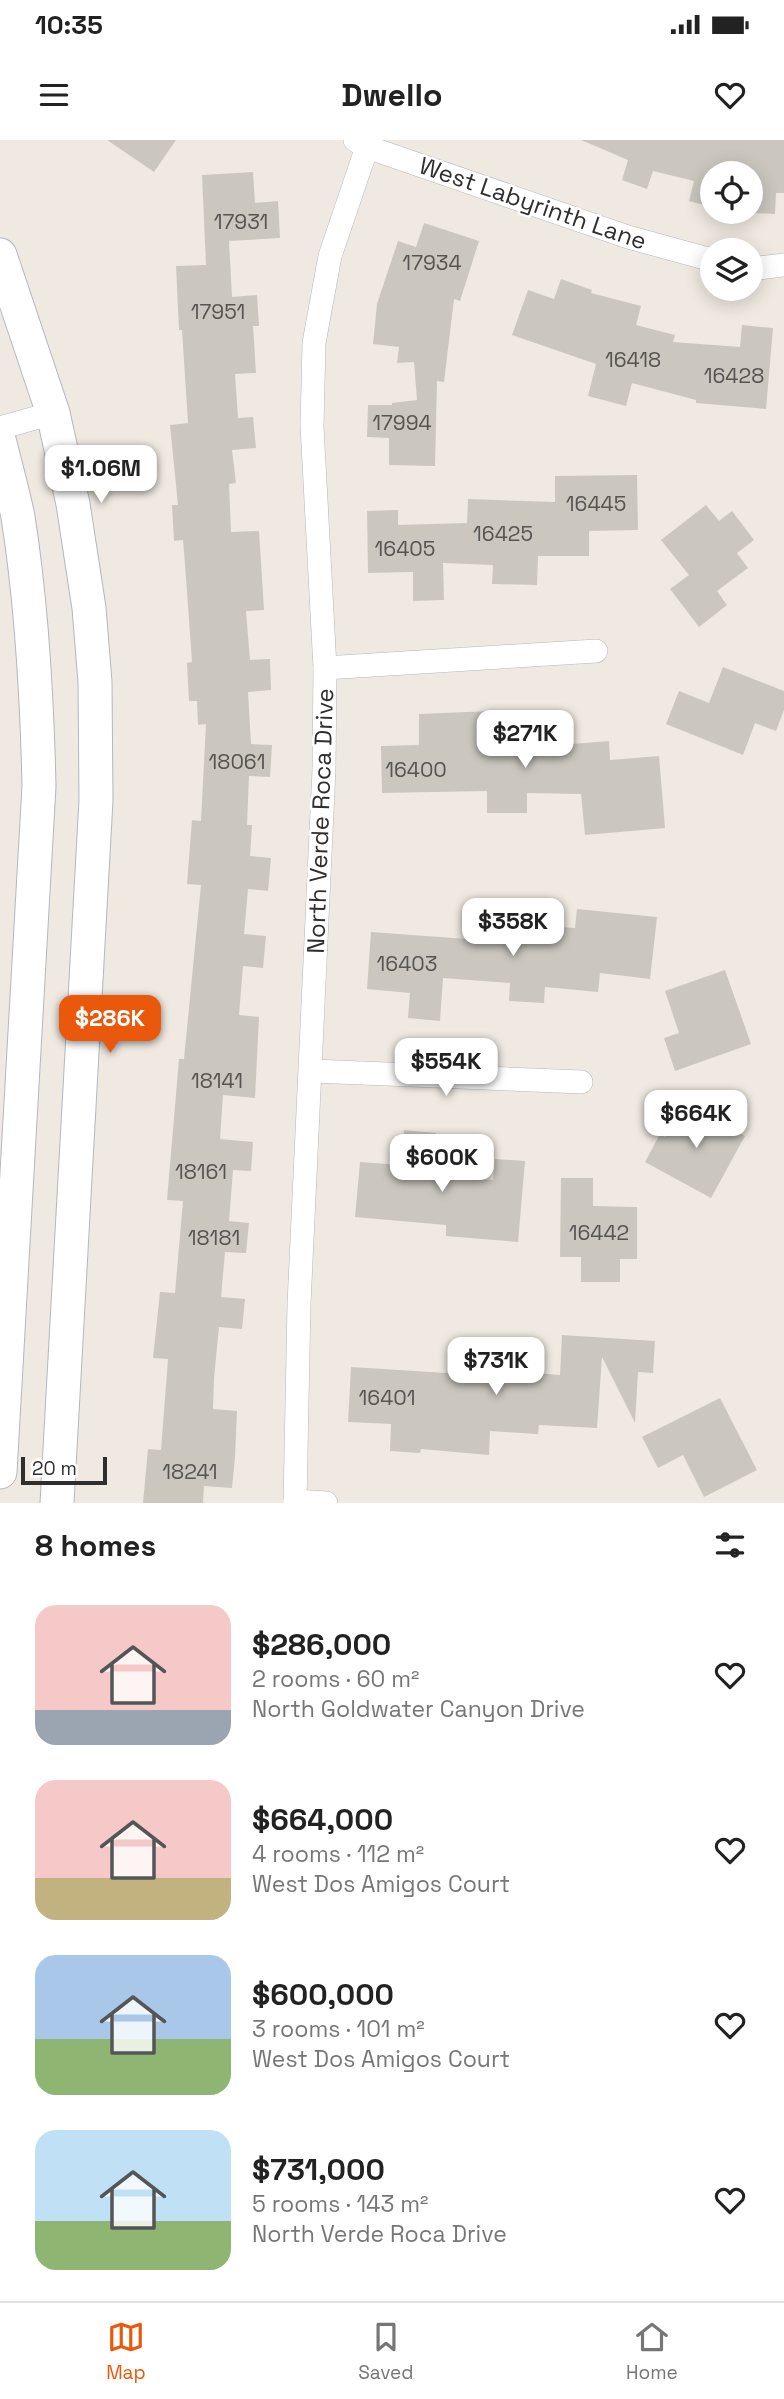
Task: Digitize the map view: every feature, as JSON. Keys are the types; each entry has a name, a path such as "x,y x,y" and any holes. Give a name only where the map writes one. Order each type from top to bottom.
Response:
{"street":[{"name":"West Labyrinth Lane","path":"361,143 628,237 700,257"},
{"name":"North Verde Roca Drive","path":"295,1502 299,1304 312,1071 324,769 325,668 312,426 314,343 330,256 361,143"},
{"path":"0,255 53,414 73,504 89,608 95,682 96,800 57,1503"},
{"path":"763,268 784,265"},
{"path":"0,428 53,414"},
{"path":"0,443 17,515 28,594 37,685 40,786 0,1472"},
{"path":"325,668 596,651"},
{"path":"312,1071 581,1082"},
{"path":"295,1502 326,1503"}],"building":[{"path":"107,140 176,140 154,172"},
{"path":"581,140 784,140 784,193 776,193 775,214 763,213 763,161 700,161 700,204 689,201 694,181 653,171 647,189 622,180 628,160"},
{"path":"253,172 255,203 278,201 280,238 229,241 232,297 257,295 259,326 253,326 256,373 235,374 238,418 253,417 256,448 232,450 236,483 229,484 231,532 259,531 264,610 246,611 250,660 270,659 271,690 248,692 251,744 272,745 270,777 249,776 247,825 252,825 250,856 271,858 268,891 248,889 244,934 266,936 263,968 243,966 239,1015 259,1017 255,1098 223,1095 220,1139 253,1142 251,1171 233,1170 229,1221 249,1223 246,1253 225,1252 221,1297 245,1299 242,1329 219,1327 214,1378 213,1409 237,1411 235,1457 232,1488 204,1486 203,1503 143,1503 148,1449 161,1450 168,1359 153,1358 160,1292 175,1293 183,1201 167,1200 179,1059 184,1059 201,885 187,884 192,820 201,821 206,724 198,725 197,701 189,701 187,663 192,662 183,540 174,541 172,505 178,505 170,425 188,423 176,266 206,265 202,175"},
{"path":"424,223 479,241 460,301 454,299 444,382 437,381 435,466 389,465 389,438 367,437 368,405 392,405 417,400 414,362 397,363 399,347 373,344 377,304 398,241 416,247"},
{"path":"561,279 592,290 591,293 641,306 636,325 675,335 673,342 740,347 742,325 773,328 766,409 696,403 696,400 632,383 626,406 588,396 596,364 512,335 528,290 554,299"},
{"path":"637,475 638,530 589,531 589,556 538,556 537,585 492,584 493,565 443,563 444,600 413,601 413,572 368,573 367,511 398,510 398,525 467,523 468,499 555,502 555,476"},
{"path":"706,505 719,521 732,511 754,540 737,553 748,568 717,591 727,605 699,627 670,589 689,575 661,540"},
{"path":"723,667 784,691 784,710 776,731 755,723 743,755 666,724 679,691 709,703"},
{"path":"513,710 513,732 560,732 560,745 609,741 610,760 659,756 665,828 585,835 581,794 527,793 527,813 487,813 487,791 382,793 381,746 419,745 419,714"},
{"path":"577,909 657,917 650,979 600,973 598,992 545,987 544,1003 509,1001 510,983 443,978 440,1021 408,1018 410,993 367,989 371,932 467,939 469,921 575,928"},
{"path":"725,970 751,1044 675,1071 664,1038 679,1033 665,991"},
{"path":"683,1103 745,1136 711,1198 645,1162 660,1134 665,1137"},
{"path":"404,1130 436,1133 432,1175 493,1180 495,1159 525,1161 518,1242 446,1236 446,1225 355,1217 360,1162 401,1165"},
{"path":"561,1178 593,1178 593,1206 637,1207 637,1259 620,1259 620,1282 581,1282 581,1257 560,1257"},
{"path":"562,1335 655,1341 653,1373 638,1372 635,1423 602,1357 597,1428 539,1425 538,1434 490,1431 489,1455 421,1449 420,1453 390,1451 391,1424 348,1422 351,1367 462,1374 463,1367 560,1375"},
{"path":"720,1398 757,1470 704,1497 683,1455 658,1468 642,1437"}]}
